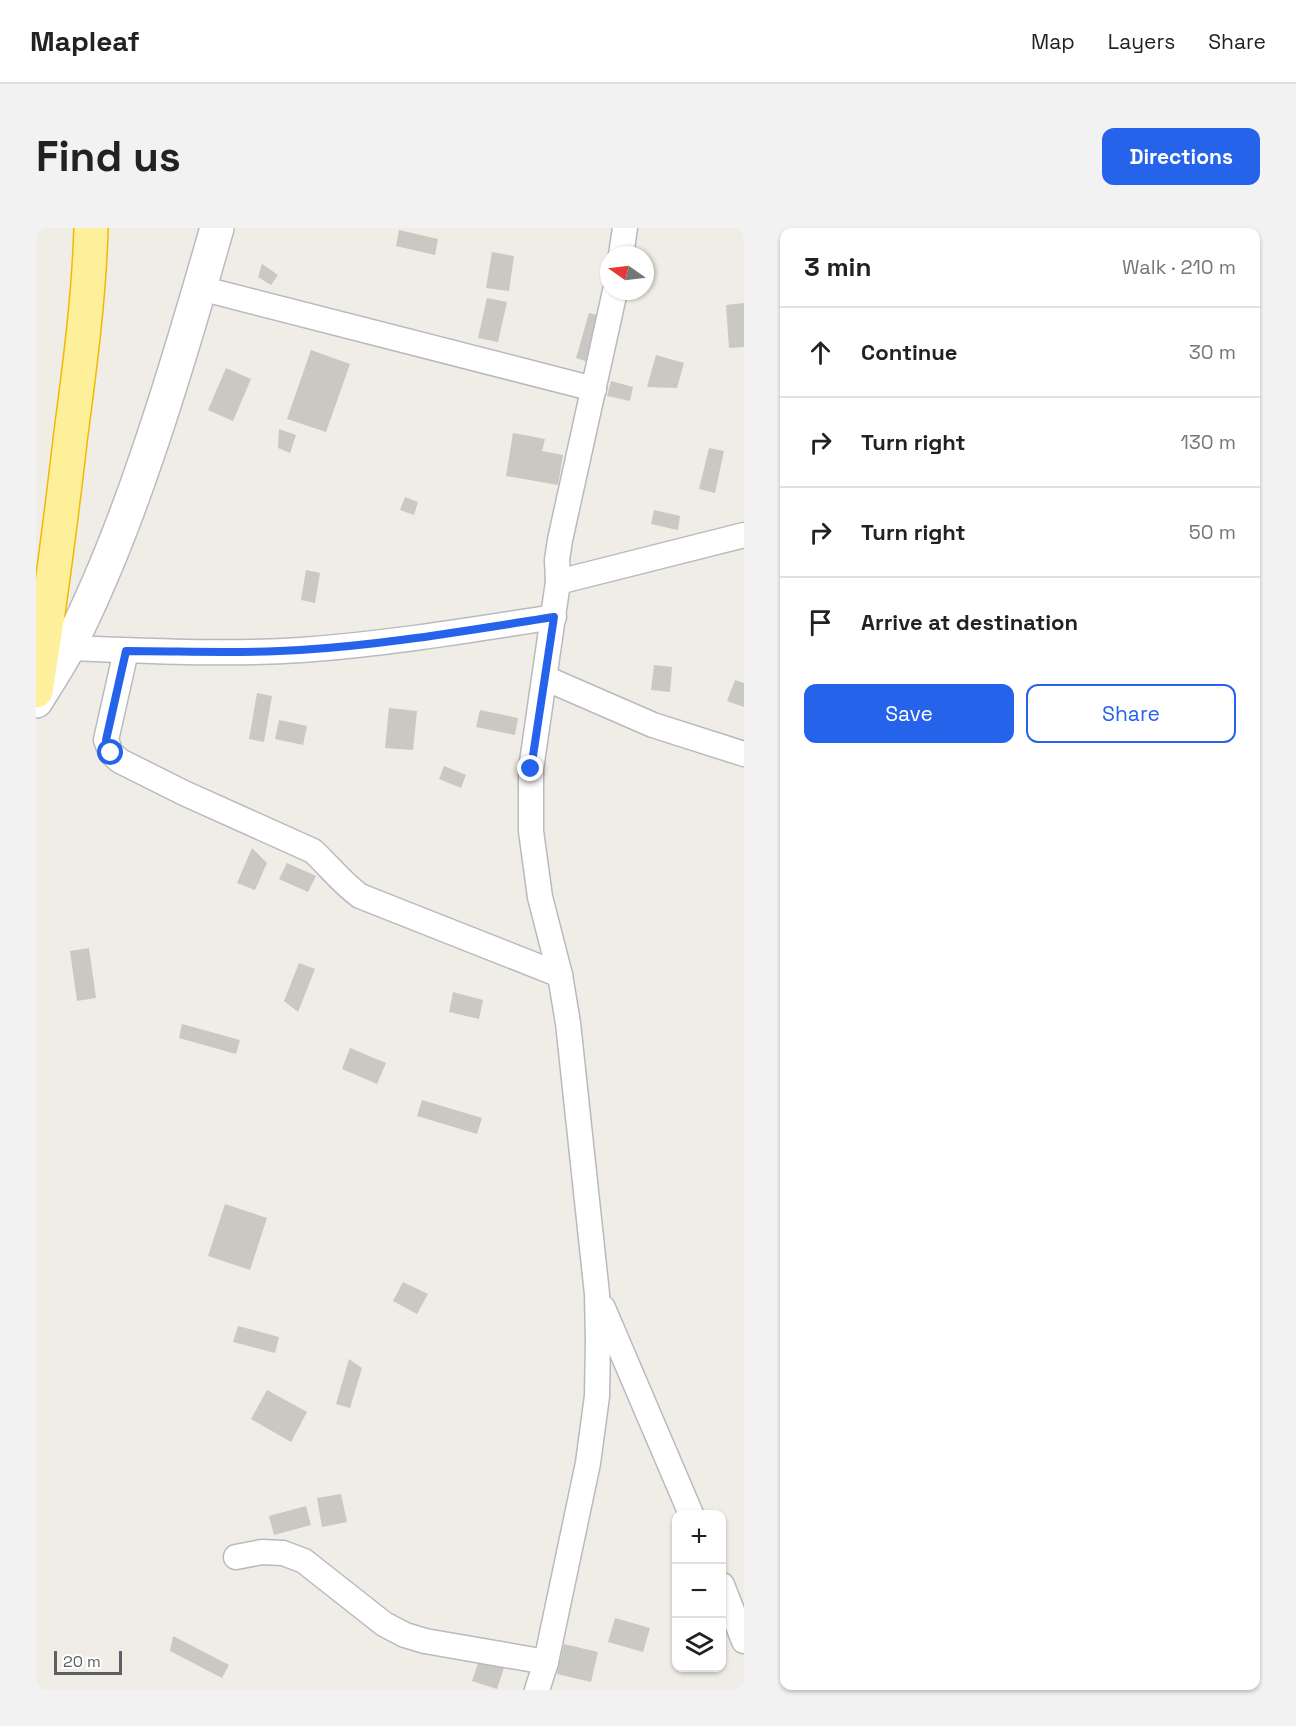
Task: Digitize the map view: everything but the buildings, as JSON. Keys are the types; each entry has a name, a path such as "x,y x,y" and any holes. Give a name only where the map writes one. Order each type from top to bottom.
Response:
{"highway":[{"path":"36,691 49,651 63,502 84,327 91,228"}],"main road":[{"path":"36,701 49,651 99,584 162,413 217,228"}],"street":[{"path":"622,246 625,228"},
{"path":"200,288 594,389"},
{"path":"537,1690 546,1662 588,1463 597,1396 598,1341 597,1294 568,1023 560,975 540,897 531,831 531,769 554,617 560,540 613,300"},
{"path":"558,582 744,536"},
{"path":"49,651 301,650 418,638 554,617"},
{"path":"126,651 106,740 111,753 120,761 184,793 313,851 345,886 360,896 560,975"},
{"path":"545,678 653,725 744,754"},
{"path":"597,1294 690,1510"},
{"path":"237,1557 262,1552 283,1553 304,1561 384,1624 405,1635 425,1641 546,1662"},
{"path":"732,1597 744,1641"}],"route":[{"path":"111,753 106,740 126,651 301,650 418,638 554,617 531,769"}]}
